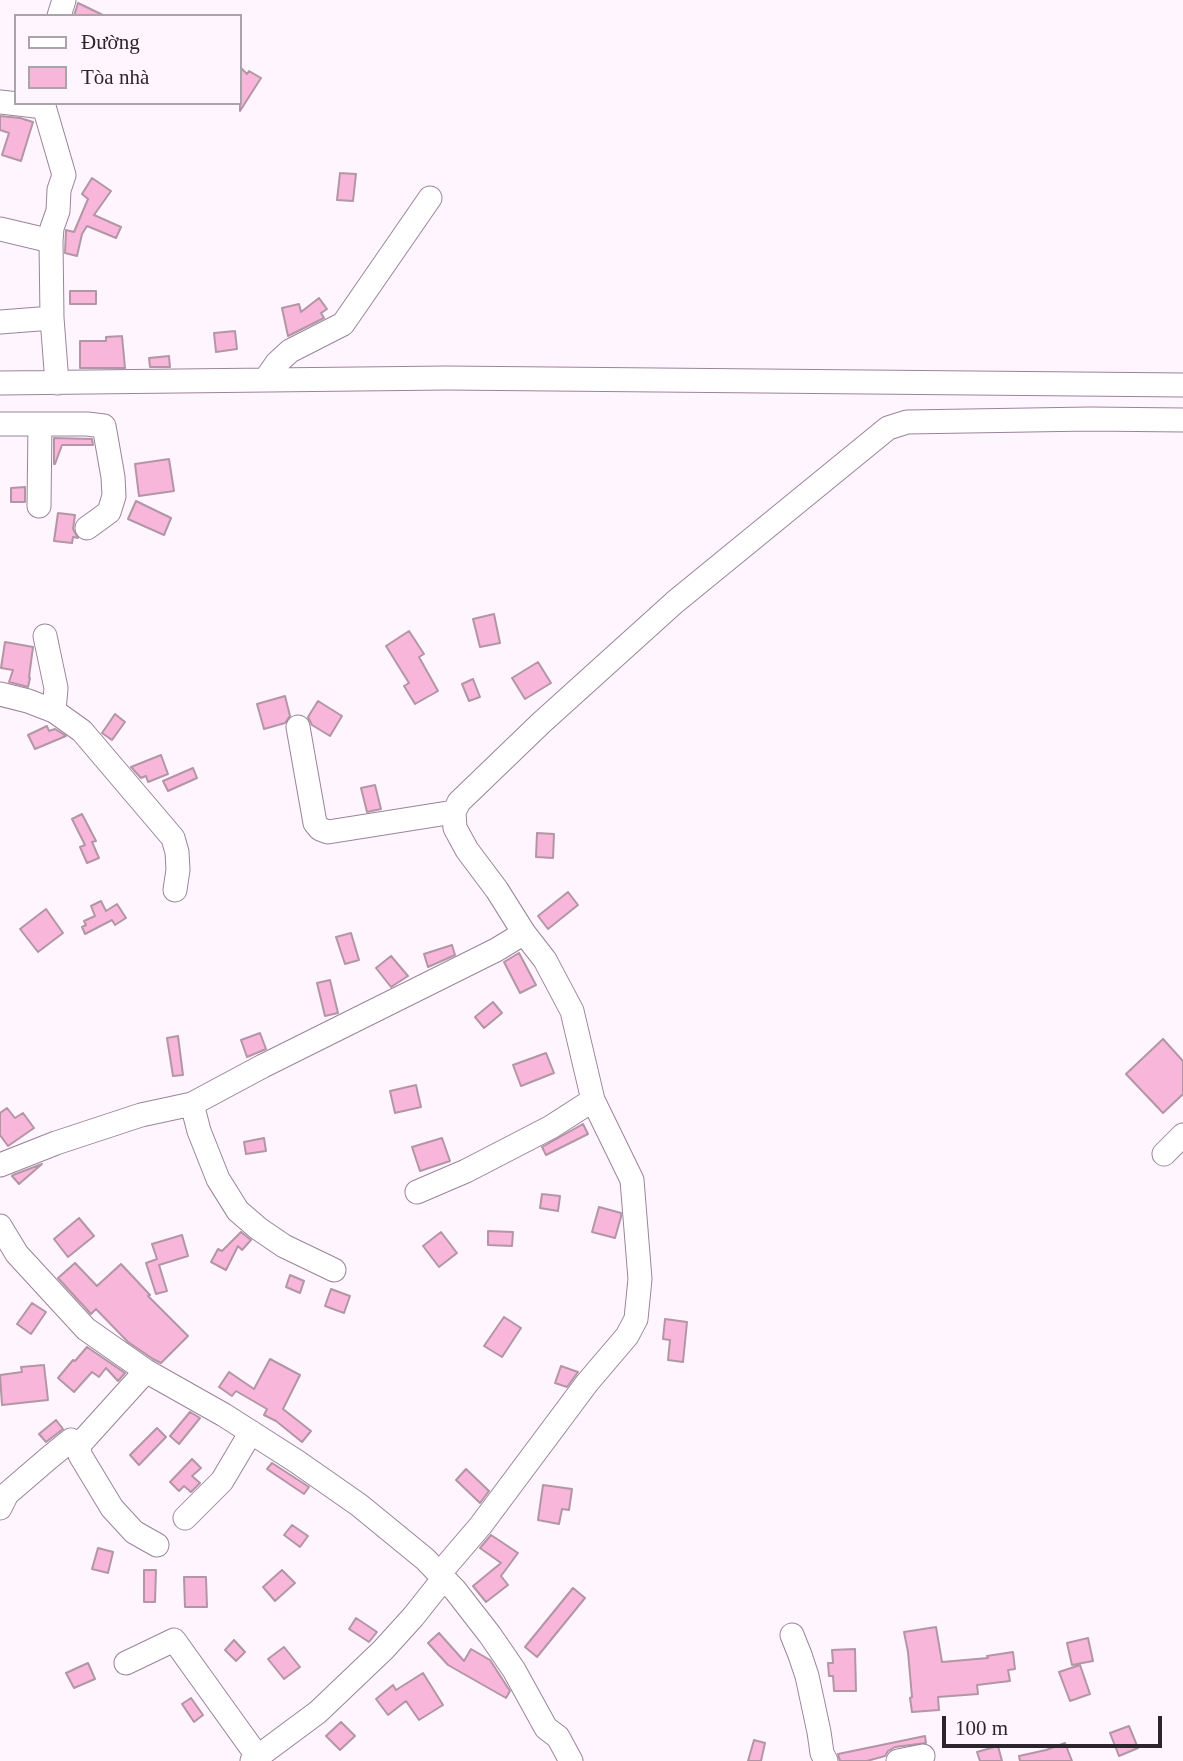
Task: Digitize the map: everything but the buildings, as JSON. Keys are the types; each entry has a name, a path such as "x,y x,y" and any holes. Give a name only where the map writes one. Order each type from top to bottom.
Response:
{"street":[{"path":"44,105 64,175 51,241 52,318 57,383"},
{"path":"265,380 290,351 342,324 430,198"},
{"path":"0,229 51,241"},
{"path":"0,322 52,318"},
{"path":"0,383 447,378 1183,385"},
{"path":"126,1663 174,1640 255,1759 318,1712 383,1650 413,1617 573,1402 627,1335 636,1319 640,1279 632,1180 593,1100 572,1012 545,960 467,850 455,828 454,812 459,802 675,602 888,428 907,422 1183,420"},
{"path":"39,506 40,424"},
{"path":"0,425 104,426 114,496 108,512 88,528"},
{"path":"45,636 56,688 54,711"},
{"path":"0,694 54,711 82,731 173,838 178,870 175,890"},
{"path":"298,727 315,824 320,829 328,832 454,812"},
{"path":"0,1165 141,1115 192,1104 496,950 524,933"},
{"path":"417,1192 466,1171 551,1127 593,1100"},
{"path":"192,1104 199,1131 218,1179 238,1211 259,1230 284,1246 334,1270"},
{"path":"1164,1154 1183,1135"},
{"path":"0,1227 17,1254 75,1320 96,1337 146,1371 251,1432 359,1505 442,1576 497,1645 546,1728 558,1737 570,1761"},
{"path":"146,1371 79,1445 80,1455 112,1508 134,1532 156,1545"},
{"path":"185,1518 222,1481 251,1432"},
{"path":"0,1508 7,1494 71,1440 79,1445"},
{"path":"792,1635 807,1676 822,1753 826,1761"},
{"path":"898,1761 923,1756"}]}
